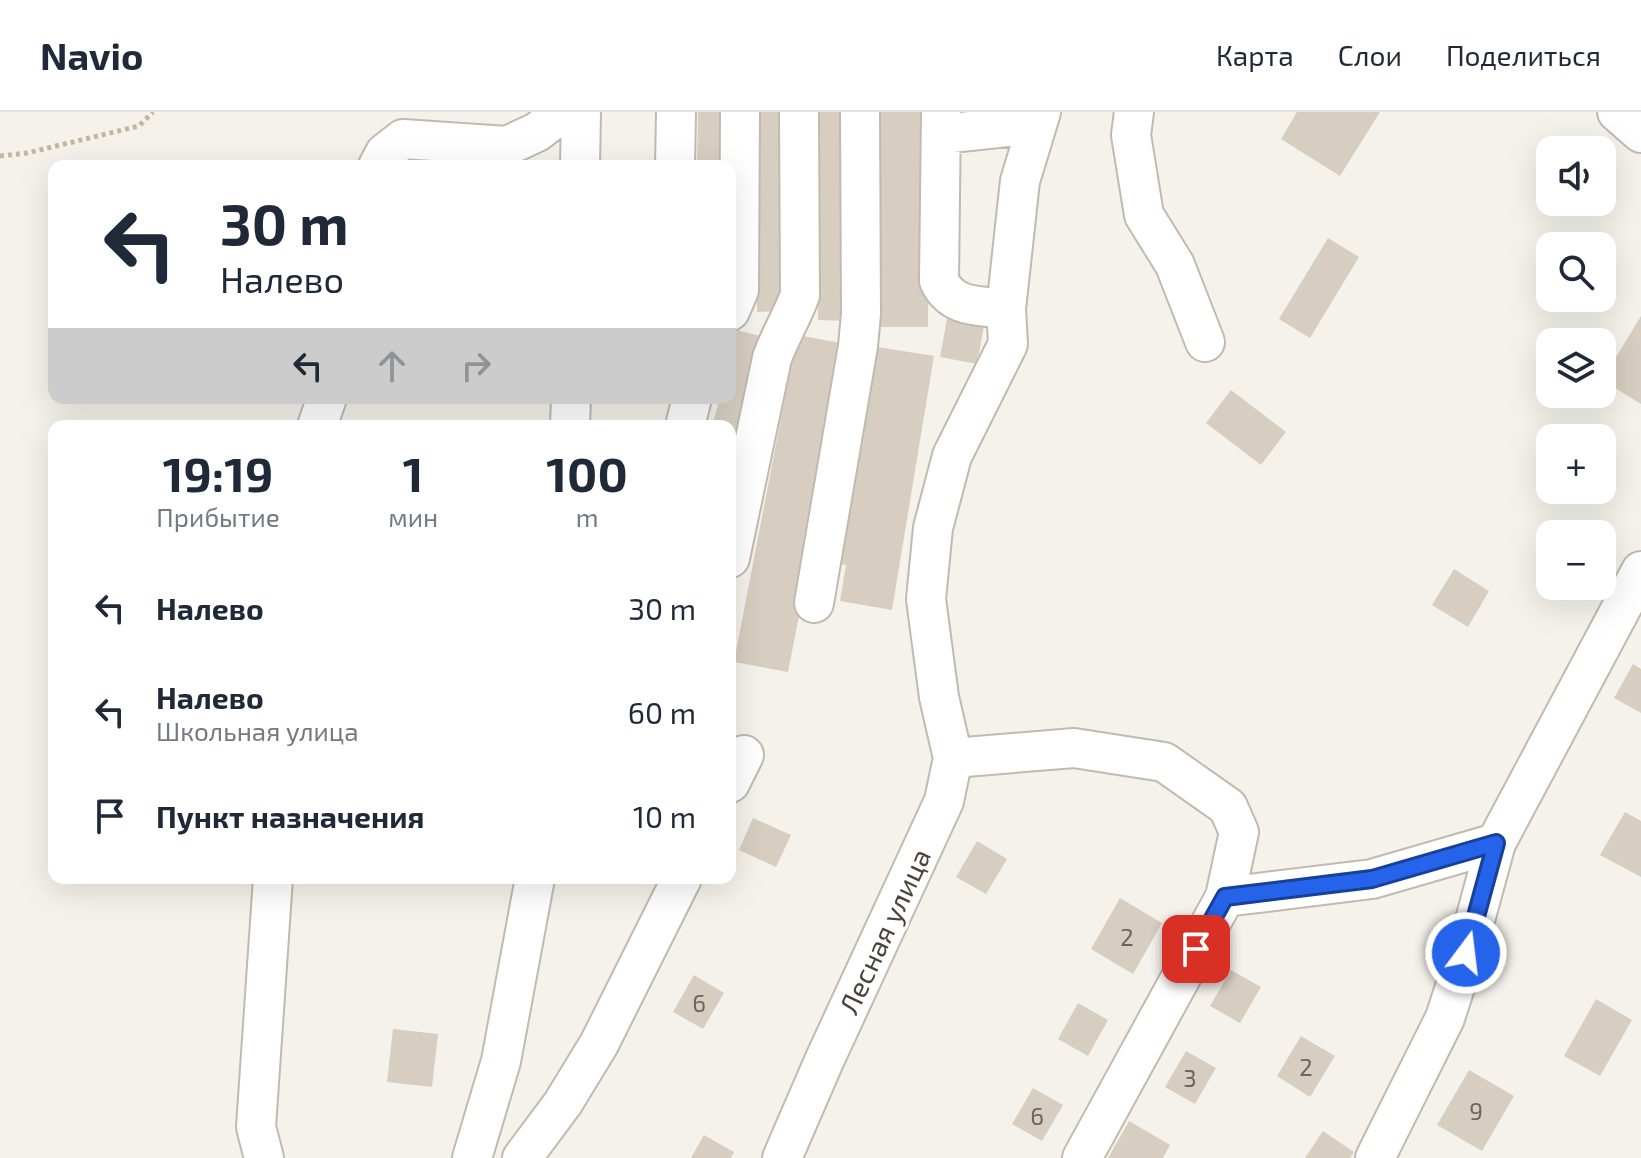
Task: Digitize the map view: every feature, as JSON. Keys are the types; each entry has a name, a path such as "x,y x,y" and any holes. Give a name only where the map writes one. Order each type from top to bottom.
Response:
{"street":[{"path":"399,139 507,146 537,132 563,112"},
{"path":"580,160 581,112"},
{"path":"675,160 676,112"},
{"path":"736,297 739,290 740,112"},
{"path":"736,529 772,358 800,295 799,112"},
{"path":"814,603 861,314 860,112"},
{"path":"1134,112 1131,135 1144,215 1175,265 1205,342"},
{"path":"1617,112 1641,133"},
{"path":"1006,309 958,301 947,295 939,281 942,123 1039,118"},
{"name":"Лесная улица","path":"782,1158 944,801 953,758 939,697 926,599 933,528 952,456 1008,344 1006,309 1020,181 1039,118"},
{"path":"1375,1158 1445,1018 1496,843 1641,571"},
{"path":"953,758 1074,748 1164,762 1228,807 1239,832 1225,897 1082,1158"},
{"path":"1225,897 1372,879 1496,843"},
{"path":"264,1158 256,1127 273,884"},
{"path":"472,1158 501,1061 534,884"},
{"path":"522,1158 563,1103 599,1044 679,884"}],"path":[{"path":"0,156 27,153 139,126 153,112"}],"building":[{"path":"698,112 726,112 725,160 697,160"},
{"path":"757,112 789,112 789,311 757,312"},
{"path":"819,112 850,112 849,321 818,320"},
{"path":"872,112 930,112 928,327 869,327"},
{"path":"1297,112 1380,112 1340,176 1281,139"},
{"path":"1328,238 1359,257 1310,338 1279,319"},
{"path":"1641,316 1641,404 1616,389 1616,357"},
{"path":"947,319 984,326 977,364 940,357"},
{"path":"737,330 768,338 736,458 736,420 714,420 718,404 736,404"},
{"path":"797,335 852,345 788,672 736,662"},
{"path":"871,346 934,356 892,610 840,601 846,565 835,563"},
{"path":"1231,390 1286,432 1261,465 1206,423"},
{"path":"1454,569 1489,591 1468,627 1432,605"},
{"path":"1633,664 1641,669 1641,713 1614,698"},
{"path":"1625,812 1641,821 1641,877 1600,855"},
{"path":"753,818 791,835 776,867 739,850"},
{"path":"977,841 1007,859 986,894 956,877"},
{"path":"1120,898 1162,923 1133,974 1091,949"},
{"path":"1231,970 1261,987 1240,1023 1210,1006"},
{"path":"694,975 724,993 703,1029 673,1012"},
{"path":"1596,999 1632,1020 1600,1076 1564,1056"},
{"path":"1078,1003 1108,1020 1088,1056 1058,1039"},
{"path":"393,1029 438,1034 432,1087 387,1082"},
{"path":"1301,1036 1335,1056 1310,1097 1277,1076"},
{"path":"1186,1051 1216,1068 1195,1104 1165,1087"},
{"path":"1469,1070 1514,1096 1482,1151 1437,1125"},
{"path":"1033,1088 1063,1105 1042,1141 1012,1124"},
{"path":"1129,1121 1170,1145 1163,1158 1108,1158"},
{"path":"1323,1131 1354,1152 1350,1158 1305,1158"},
{"path":"704,1135 734,1152 731,1158 691,1158"}],"route":[{"path":"1196,949 1225,897 1372,879 1496,843 1466,953"}]}
